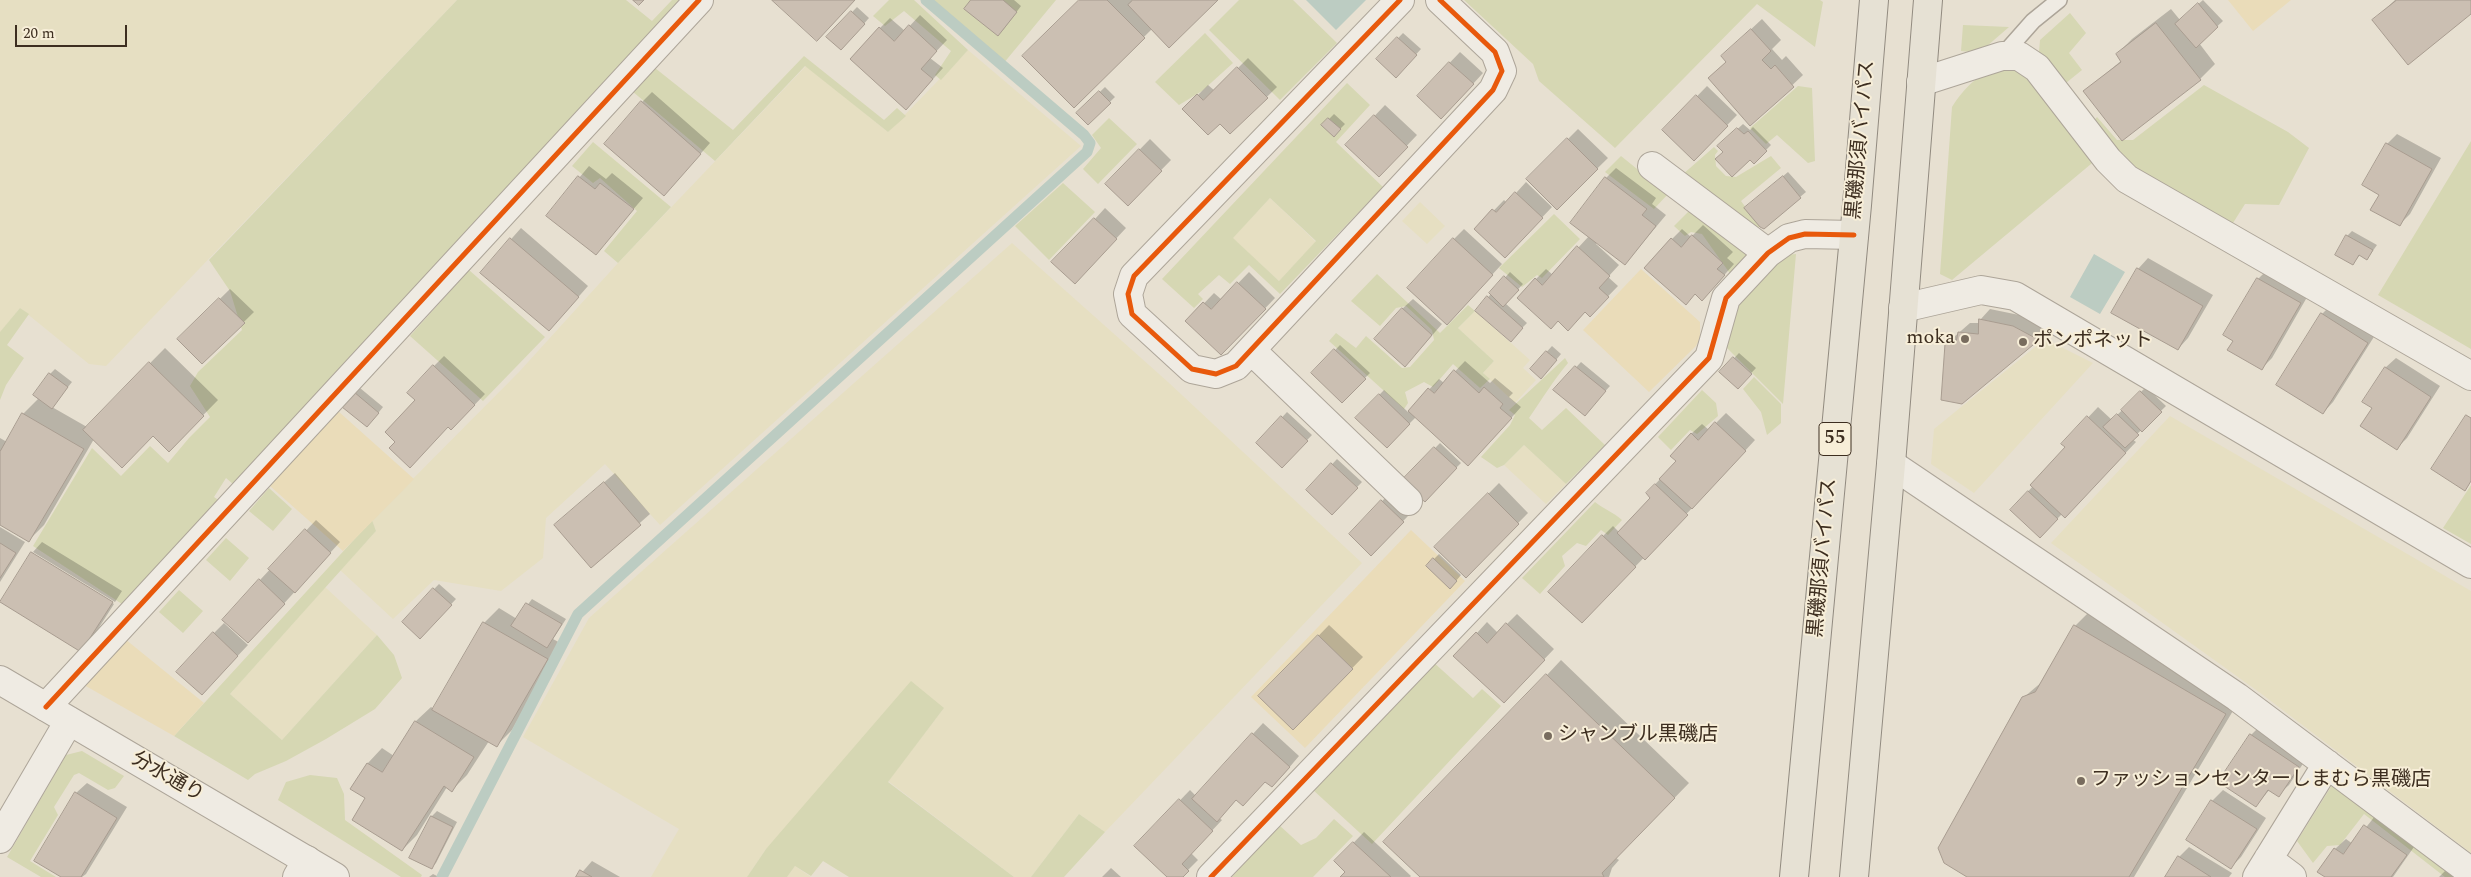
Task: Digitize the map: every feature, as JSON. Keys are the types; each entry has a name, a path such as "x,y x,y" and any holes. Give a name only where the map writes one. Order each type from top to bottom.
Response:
{"main road":[{"path":"1854,877 1891,464 1928,0"},
{"name":"黒磯那須バイパス","path":"1794,877 1854,235 1868,4"}],"street":[{"path":"46,707 699,0"},
{"path":"1400,0 1134,276 1128,294 1132,314 1192,369 1216,374 1236,366 1493,90 1502,71 1494,52 1440,0"},
{"path":"1921,82 2002,56 2019,56 2037,68 2108,160 2127,179 2471,376"},
{"path":"1652,166 1768,253"},
{"path":"1211,877 1709,358 1726,298 1768,253 1789,238 1805,234 1854,235"},
{"path":"1903,308 1981,290 2016,296 2471,564"},
{"path":"1251,350 1408,501"},
{"path":"1891,464 2237,697 2471,872"},
{"name":"分水通り","path":"0,680 69,721 302,869 335,877"},
{"path":"0,838 69,721"},
{"path":"2292,877 2263,868 2327,764"}],"lane":[{"path":"2002,56 2033,22 2059,0"}],"shaded area":[{"path":"0,0 457,0 106,366 89,364 20,308 0,333"},
{"path":"1306,0 1366,0 1336,30"},
{"path":"968,50 1081,146 660,525 605,464 546,518 543,558 501,591 434,580 393,619 340,570 376,531 372,520 519,372 618,263 806,66 888,132"},
{"path":"1270,198 1316,242 1279,281 1232,238"},
{"path":"1420,202 1445,226 1427,244 1402,221"},
{"path":"1012,243 1168,382 1362,563 1105,832 1079,814 1031,877 1014,877 888,781 944,708 766,849 747,877 651,877 679,829 523,737 589,618"},
{"path":"2094,254 2125,272 2100,314 2070,297"},
{"path":"1475,311 1530,360 1523,368 1536,380 1515,403 1483,373 1494,361 1458,328"},
{"path":"2045,339 2093,363 1974,493 1931,464 1934,429"},
{"path":"2170,416 2471,591 2471,853 2259,692 2051,543"},
{"path":"1524,445 1566,484 1546,504 1504,465"},
{"path":"325,587 377,635 282,740 230,694"},
{"path":"795,866 811,877 787,877"}],"green space":[{"path":"457,0 626,0 652,21 672,0 686,0 240,490 226,478 214,497 223,503 125,606 33,546 92,448 121,476 150,446 168,463 210,417 190,386 198,372 242,330 230,291 209,260"},
{"path":"889,0 914,0 968,50 941,80 935,75 951,51 904,11 885,26 873,16"},
{"path":"929,0 1056,0 1003,64"},
{"path":"1239,0 1293,0 1337,43 1280,100 1209,30"},
{"path":"1464,0 1820,0 1823,2 1815,47 1757,4 1615,148 1539,81 1533,64"},
{"path":"2070,13 2086,33 2069,53 2082,70 2066,83 2039,52 2040,40"},
{"path":"1963,25 2009,27 1979,53 1961,51"},
{"path":"1205,33 1233,63 1202,91 1179,105 1155,82"},
{"path":"804,56 884,120 897,108 906,116 888,132 805,66 715,161 632,91 655,68 733,130"},
{"path":"1999,67 2025,70 2097,159 1952,280 1940,274 1952,107 1972,82"},
{"path":"1347,83 1370,105 1336,142 1383,187 1280,294 1249,265 1230,284 1219,275 1198,294 1203,299 1194,308 1162,279","holes":["1270,198 1316,241 1279,281 1233,238"]},
{"path":"2204,85 2288,132 2309,148 2279,205 2245,204 2226,234 2147,192 2091,124 2097,117 2117,140 2133,140"},
{"path":"1798,86 1812,88 1815,161 1808,163 1777,135 1766,144 1750,128"},
{"path":"1109,118 1137,144 1098,184 1083,169 1101,148 1092,135"},
{"path":"2471,141 2471,349 2378,295"},
{"path":"593,142 671,207 618,263 604,251 637,211 600,178 593,183 572,166"},
{"path":"1714,147 1718,151 1715,155 1716,166 1726,176 1736,177 1771,156 1781,168 1741,201 1760,227 1757,227 1682,175"},
{"path":"1621,156 1668,194 1654,209 1605,172"},
{"path":"1063,183 1095,212 1049,260 1015,226"},
{"path":"1693,207 1745,246 1747,261 1731,275 1702,234 1691,232 1685,236 1674,226"},
{"path":"1554,214 1580,239 1542,278 1537,275 1522,287 1499,268"},
{"path":"1796,254 1783,404 1725,346 1731,311 1777,256"},
{"path":"469,270 545,337 483,401 410,336"},
{"path":"1377,274 1440,333 1468,305 1475,311 1458,328 1494,361 1483,373 1490,379 1480,388 1453,364 1433,387 1424,382 1405,392 1408,403 1404,409 1329,341 1336,333 1356,348 1366,336 1402,368 1410,367 1434,340 1432,330 1406,306 1396,308 1380,326 1351,301"},
{"path":"20,308 29,314 7,345 24,358 6,385 0,400 0,332"},
{"path":"1565,358 1568,363 1529,418 1542,430 1566,408 1605,445 1566,484 1524,445 1504,465 1497,468 1481,457 1510,425 1515,415 1509,410"},
{"path":"1754,377 1781,404 1781,423 1767,435 1761,412 1743,389"},
{"path":"1702,390 1716,403 1718,416 1697,434 1690,430 1671,450 1658,437"},
{"path":"2471,485 2471,544 2443,528"},
{"path":"269,488 292,509 273,531 249,511"},
{"path":"1595,502 1622,520 1608,535 1601,530 1586,546 1577,543 1562,556 1565,566 1540,594 1522,578"},
{"path":"372,520 376,531 230,694 282,740 377,635 394,655 402,678 375,709 326,739 286,761 255,774 248,780 174,736"},
{"path":"226,538 249,558 230,581 206,560"},
{"path":"179,590 203,611 183,633 159,612"},
{"path":"1432,661 1473,698 1482,689 1501,706 1372,844 1312,789"},
{"path":"911,681 944,708 888,782 1014,877 849,877 823,861 811,876 795,866 787,877 747,877 766,849"},
{"path":"82,751 124,776 115,788 108,790 79,773 74,775 54,807 58,815 30,861 56,877 41,877 7,857 66,755"},
{"path":"310,775 337,778 344,794 345,820 422,875 421,877 401,877 278,800 286,782"},
{"path":"2334,782 2456,877 2445,877 2364,814 2340,845 2327,846 2313,863 2297,841"},
{"path":"1079,814 1105,832 1064,877 1031,877"},
{"path":"1334,819 1353,836 1313,877 1232,877 1279,825 1301,845 1316,838"}],"sand":[{"path":"2228,0 2291,0 2253,31"},
{"path":"1641,269 1700,322 1700,338 1696,346 1649,392 1583,330"},
{"path":"338,411 414,479 343,551 270,486"},
{"path":"1411,530 1465,581 1305,748 1251,697"},
{"path":"125,639 204,703 174,736 84,685"}],"building":[{"path":"633,0 644,0 639,5"},
{"path":"772,0 855,0 817,41"},
{"path":"971,0 1003,0 1017,12 998,36 964,9"},
{"path":"1079,0 1107,0 1145,38 1074,108 1022,56"},
{"path":"1133,0 1218,0 1169,48 1128,5"},
{"path":"2397,0 2471,0 2471,14 2408,65 2372,20"},
{"path":"2198,3 2218,27 2196,48 2175,24"},
{"path":"851,11 865,24 841,50 826,37"},
{"path":"2156,23 2201,80 2122,141 2083,91 2121,62 2116,54"},
{"path":"909,25 937,51 921,69 933,79 906,110 850,59 879,27 894,41"},
{"path":"1751,29 1771,51 1762,60 1771,69 1775,65 1794,87 1750,126 1708,78 1726,62 1721,56"},
{"path":"1397,37 1417,55 1396,78 1376,59"},
{"path":"1449,62 1474,84 1441,119 1417,96"},
{"path":"1237,67 1268,98 1230,134 1220,124 1208,135 1182,109 1197,94 1203,100"},
{"path":"1099,91 1111,103 1088,125 1076,113"},
{"path":"1696,95 1728,126 1694,161 1662,130"},
{"path":"641,101 701,154 664,196 604,144"},
{"path":"1374,115 1408,147 1379,177 1345,145"},
{"path":"1328,118 1341,129 1334,137 1321,125"},
{"path":"1737,128 1744,134 1748,131 1767,151 1754,164 1750,160 1732,177 1715,159 1723,152 1717,146"},
{"path":"1567,138 1598,169 1557,210 1526,179"},
{"path":"2386,143 2432,169 2400,226 2370,210 2379,195 2362,185"},
{"path":"1139,149 1162,171 1128,206 1105,184"},
{"path":"578,176 595,189 600,183 634,209 596,255 546,216"},
{"path":"1783,176 1801,198 1764,229 1760,227 1744,208"},
{"path":"1605,177 1647,209 1642,215 1656,226 1625,265 1570,223"},
{"path":"1515,192 1543,218 1505,258 1474,229 1492,209 1496,212"},
{"path":"1094,218 1117,239 1075,284 1051,262"},
{"path":"1692,235 1723,263 1717,269 1725,275 1702,301 1695,294 1686,305 1644,268 1671,238 1681,247"},
{"path":"2346,235 2373,250 2367,260 2359,255 2353,265 2335,255"},
{"path":"510,238 579,297 549,331 480,273"},
{"path":"1453,238 1493,275 1447,325 1407,288"},
{"path":"1577,246 1610,276 1599,288 1609,297 1590,317 1585,312 1568,331 1558,321 1551,329 1517,298 1535,278 1542,285"},
{"path":"2137,268 2203,306 2178,350 2111,313"},
{"path":"1504,276 1519,290 1503,307 1489,293"},
{"path":"2257,278 2301,303 2262,370 2227,350 2233,341 2223,335"},
{"path":"1237,282 1266,309 1221,355 1185,321 1203,302 1211,309"},
{"path":"1487,296 1523,328 1511,342 1475,311"},
{"path":"219,298 245,323 202,364 177,339"},
{"path":"1402,308 1432,335 1405,367 1374,339"},
{"path":"2321,313 2368,343 2323,414 2276,385"},
{"path":"1979,319 2013,326 2039,340 1962,404 1941,400 1945,344 1956,343 1958,332 1978,334"},
{"path":"1334,349 1366,379 1342,403 1311,373"},
{"path":"1546,351 1557,360 1541,379 1530,369"},
{"path":"1733,357 1752,374 1738,389 1719,372"},
{"path":"149,362 204,416 169,452 153,436 122,468 83,430"},
{"path":"433,365 475,405 451,430 448,427 410,468 389,448 395,442 385,432 415,400 407,393"},
{"path":"1575,366 1606,391 1585,416 1553,390"},
{"path":"2385,367 2431,397 2397,450 2360,426 2372,408 2362,402"},
{"path":"1454,370 1479,393 1484,387 1503,404 1500,408 1512,418 1468,466 1408,411 1428,388 1434,393"},
{"path":"49,373 68,387 52,409 33,395"},
{"path":"2140,391 2162,412 2142,432 2121,410"},
{"path":"354,392 379,413 367,427 342,407"},
{"path":"1379,394 1410,424 1387,448 1355,418"},
{"path":"22,413 84,449 29,542 0,525 0,452"},
{"path":"2117,414 2139,435 2125,448 2103,427"},
{"path":"2466,415 2471,418 2471,481 2465,491 2431,469"},
{"path":"1281,416 1308,441 1282,468 1256,443"},
{"path":"2087,416 2126,453 2065,518 2030,485 2065,447 2061,444"},
{"path":"1715,422 1746,451 1692,509 1659,479 1676,461 1670,456 1691,433 1698,440"},
{"path":"1434,447 1457,468 1425,502 1401,481"},
{"path":"1331,463 1358,488 1332,515 1306,490"},
{"path":"604,482 641,525 591,568 554,525"},
{"path":"1655,484 1688,515 1645,560 1617,533 1650,498 1646,493"},
{"path":"2028,491 2058,519 2040,538 2010,510"},
{"path":"1488,493 1519,524 1466,578 1434,547"},
{"path":"1381,500 1404,522 1371,556 1349,534"},
{"path":"305,529 331,553 295,593 268,569"},
{"path":"1602,535 1636,567 1582,623 1548,592"},
{"path":"0,543 16,553 0,578"},
{"path":"31,552 113,602 81,652 0,602"},
{"path":"1433,558 1457,581 1450,589 1426,566"},
{"path":"259,579 285,604 248,643 222,620"},
{"path":"433,588 452,605 420,639 402,622"},
{"path":"526,603 562,624 547,648 511,626"},
{"path":"483,622 548,659 497,747 432,710"},
{"path":"1506,623 1545,660 1504,703 1453,656 1476,632 1487,643"},
{"name":"ファッションセンターしまむら黒磯店","path":"2074,625 2226,714 2129,877 1967,877 1944,863 1938,848 2022,697 2035,692"},
{"path":"213,632 238,656 202,695 176,672"},
{"path":"1318,635 1353,669 1293,730 1258,696"},
{"name":"シャンブル黒磯店","path":"1546,674 1675,798 1602,873 1604,877 1420,877 1383,842"},
{"path":"415,721 474,757 452,792 444,786 402,851 352,820 365,798 350,789 367,763 382,772"},
{"path":"1252,733 1290,767 1272,787 1265,782 1243,806 1236,800 1217,822 1192,799"},
{"path":"2250,734 2299,767 2279,797 2268,790 2256,807 2218,782"},
{"path":"75,792 117,818 81,877 61,877 34,861"},
{"path":"1179,799 1213,831 1182,864 1189,871 1183,877 1167,877 1134,846"},
{"path":"2211,800 2257,829 2231,869 2186,840"},
{"path":"431,816 453,827 432,869 409,858"},
{"path":"2364,825 2407,855 2391,877 2325,877 2317,872 2334,848 2343,854"},
{"path":"1353,842 1391,877 1340,877 1345,872 1334,861"},
{"path":"2178,856 2211,877 2165,877"},
{"path":"580,870 592,877 576,877"}],"waterway":[{"path":"442,877 578,614 1087,152 1090,143 1084,135 926,0"}],"cycle path":[{"path":"46,707 699,0"},
{"path":"1400,0 1134,276 1128,294 1132,314 1192,369 1216,374 1236,366 1493,90 1502,71 1495,52 1440,0"},
{"path":"1211,877 1709,358 1726,298 1768,253 1789,238 1805,234 1854,235"}],"place":[{"name":"moka","path":"1965,339"},
{"name":"ポンポネット","path":"2023,342"},
{"name":"シャンブル黒磯店","path":"1548,736"},
{"name":"ファッションセンターしまむら黒磯店","path":"2081,781"}]}
